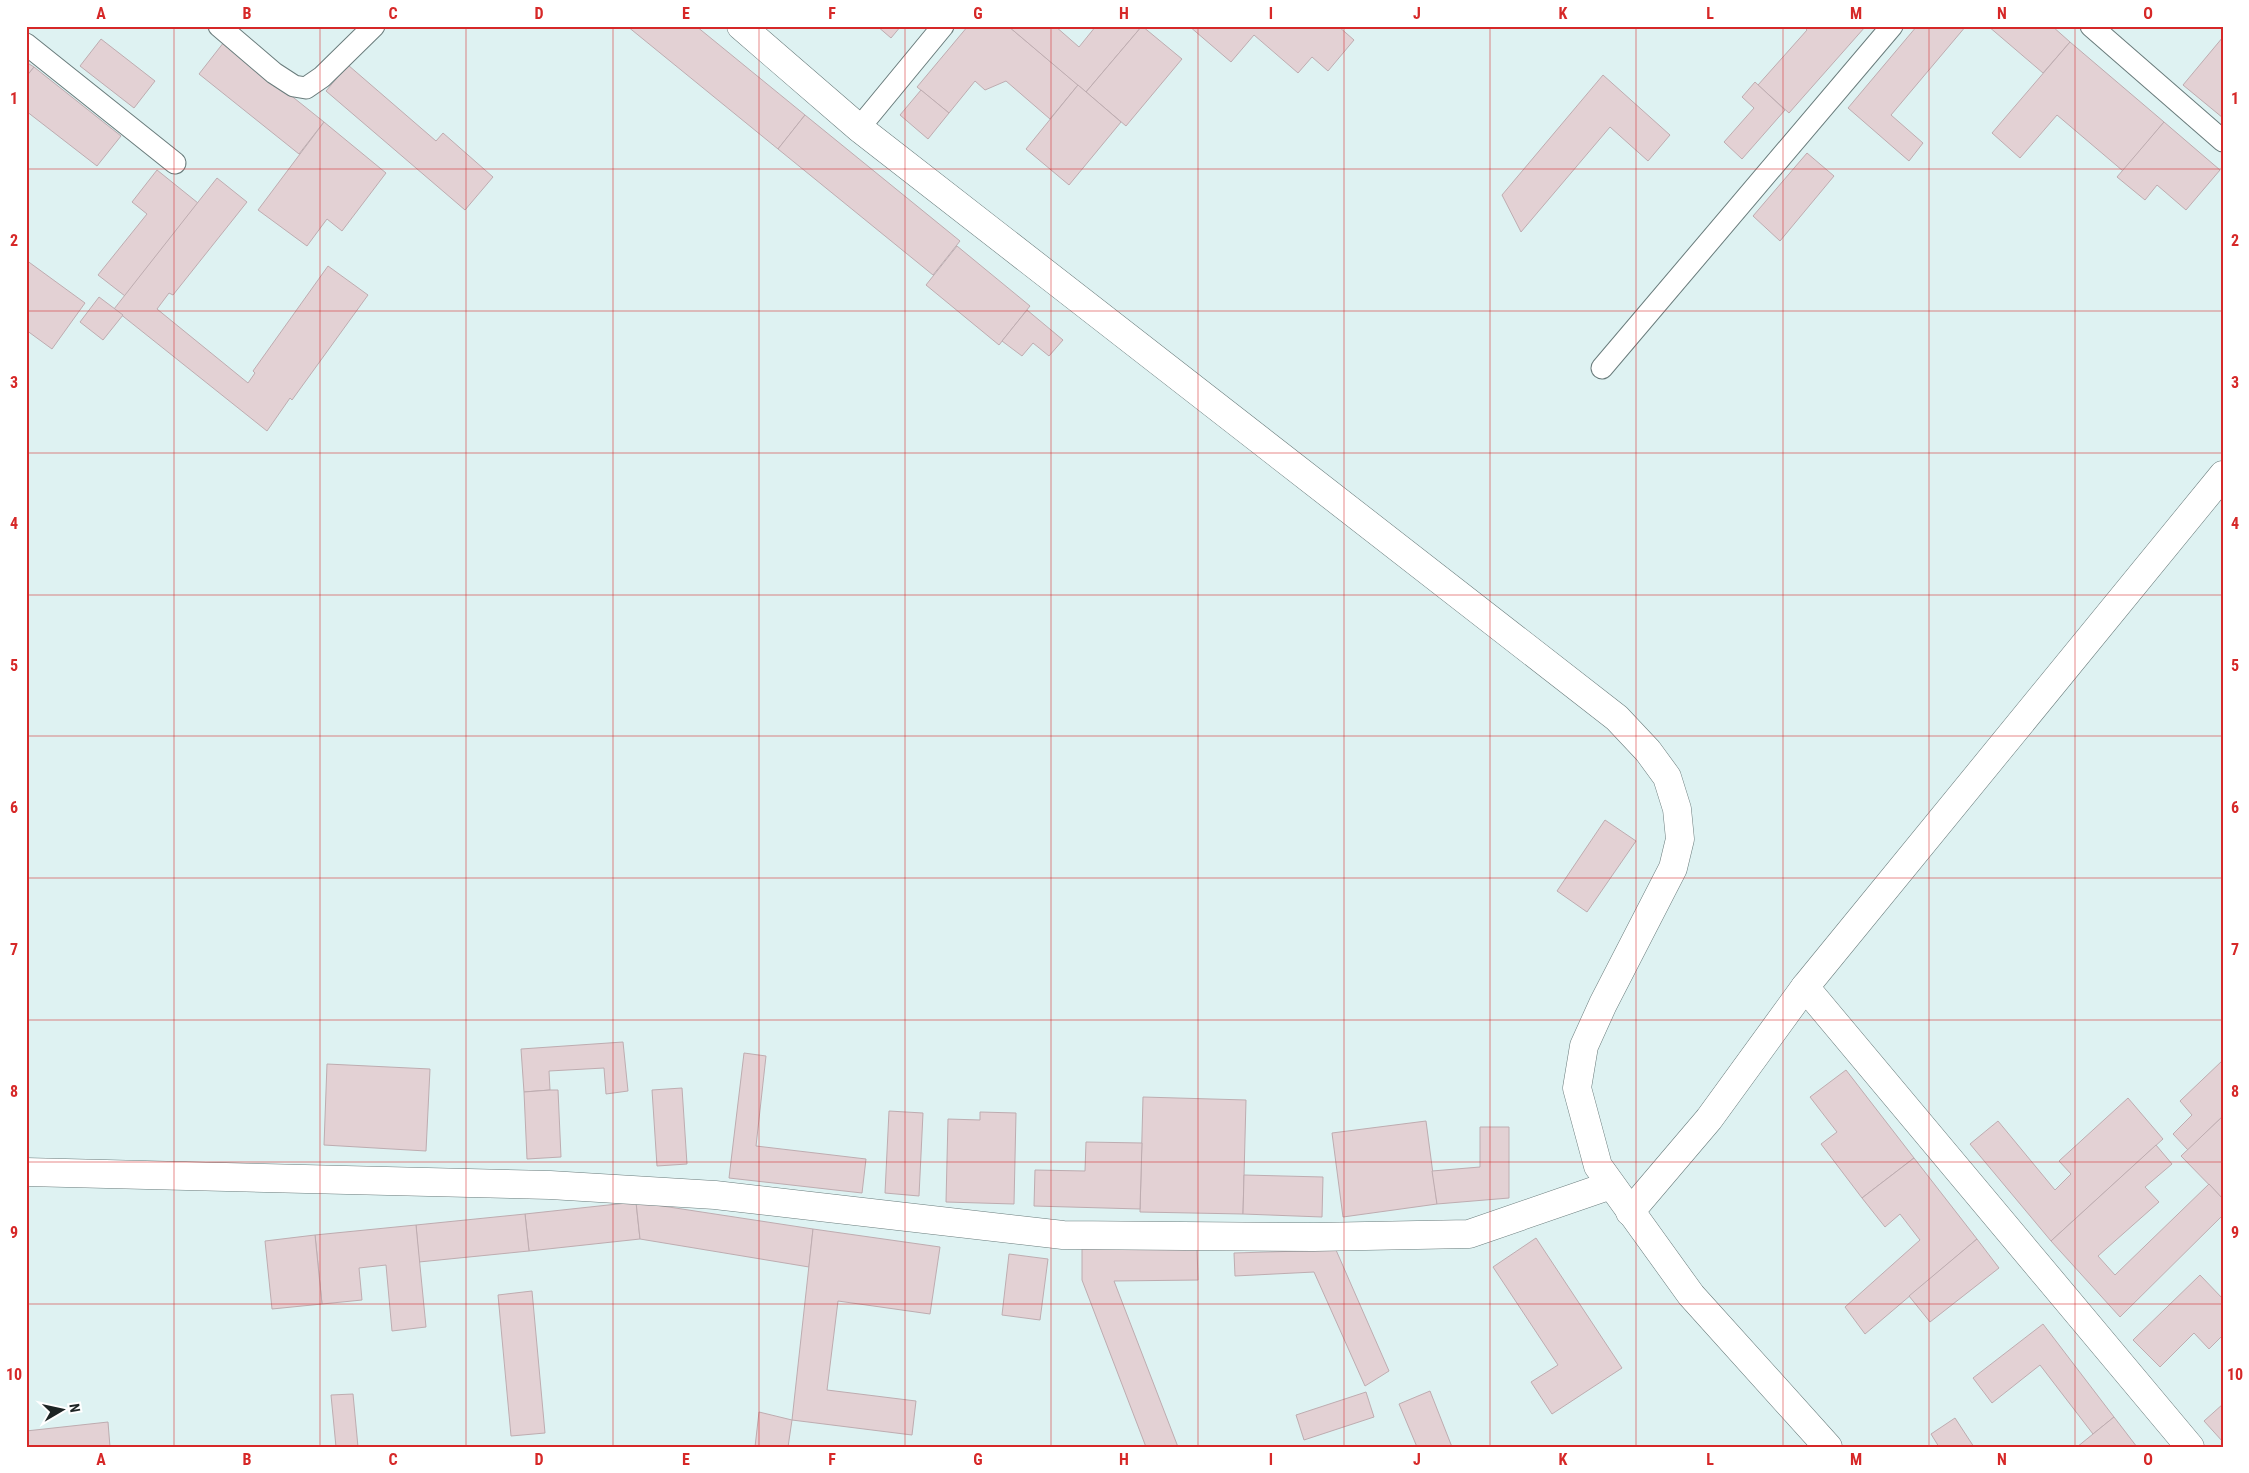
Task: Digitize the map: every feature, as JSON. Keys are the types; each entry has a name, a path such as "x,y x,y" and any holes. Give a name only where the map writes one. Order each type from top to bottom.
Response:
{"street":[{"path":"741,26 859,128 1609,712 1648,751 1667,777 1677,809 1680,839 1672,868 1603,1004 1584,1046 1577,1088 1598,1166 1611,1185 1691,1295 1828,1447"},
{"path":"1630,1212 1709,1119 1805,987 2223,474"},
{"path":"1805,987 2190,1447"},
{"path":"26,1172 550,1185 696,1194 1073,1235 1314,1236 1469,1234 1611,1185"}],"lane":[{"path":"219,26 274,73 294,86 306,88 322,77 374,26"},
{"path":"859,128 943,26"},
{"path":"1602,368 1892,26"},
{"path":"2091,26 2223,141"},
{"path":"26,44 175,163"}],"building":[{"path":"627,26 696,26 805,115 778,149"},
{"path":"877,26 901,26 891,38"},
{"path":"968,26 1008,26 1078,85 1050,119 1006,81 985,90 975,81 949,113 917,87"},
{"path":"1008,26 1055,26 1079,47 1096,26 1142,26 1086,92"},
{"path":"1142,26 1182,59 1126,126 1086,92"},
{"path":"1189,26 1338,26 1354,40 1328,71 1312,57 1298,73 1254,35 1231,62"},
{"path":"1803,26 1865,27 1789,113 1758,85 1807,30"},
{"path":"1917,26 1966,26 1891,115 1923,143 1909,161 1848,108"},
{"path":"1988,26 2052,26 2070,42 2043,73"},
{"path":"2223,37 2223,118 2183,85"},
{"path":"101,39 155,81 134,108 80,66"},
{"path":"224,42 324,122 299,154 199,74"},
{"path":"2070,42 2164,122 2123,171 2057,115 2020,158 1992,133"},
{"path":"26,62 34,67 26,77"},
{"path":"348,65 436,141 443,133 493,177 465,210 326,91"},
{"path":"34,67 121,136 97,166 26,111 26,77"},
{"path":"1603,75 1670,135 1648,161 1610,127 1521,232 1502,195"},
{"path":"1755,82 1785,110 1742,159 1724,142 1754,108 1742,97"},
{"path":"1078,85 1121,122 1069,185 1026,149"},
{"path":"921,90 949,113 928,139 900,115"},
{"path":"805,115 960,241 933,275 778,149"},
{"path":"324,122 386,173 342,231 327,219 307,246 258,210"},
{"path":"2164,122 2220,170 2186,210 2157,185 2145,200 2117,177"},
{"path":"1807,153 1834,176 1780,241 1753,216"},
{"path":"157,170 198,203 125,296 98,275 147,214 132,202"},
{"path":"217,178 247,202 173,295 169,293 157,309 248,383 255,373 253,371 328,266 368,295 292,400 290,398 267,431 114,309"},
{"path":"957,246 1030,306 999,345 926,285"},
{"path":"26,260 85,303 52,349 26,330"},
{"path":"99,297 123,315 103,340 80,322"},
{"path":"1027,310 1063,340 1049,356 1033,343 1022,356 1002,341"},
{"path":"1605,820 1636,841 1587,912 1557,891"},
{"path":"623,1042 628,1091 606,1094 604,1068 549,1071 550,1090 524,1092 521,1049"},
{"path":"744,1053 766,1056 756,1146 866,1159 862,1193 729,1178"},
{"path":"2223,1060 2223,1116 2188,1150 2173,1134 2192,1115 2180,1101"},
{"path":"327,1064 430,1069 426,1151 324,1145"},
{"path":"1846,1070 1914,1158 1862,1198 1821,1144 1837,1132 1810,1097"},
{"path":"682,1088 687,1164 657,1166 652,1090"},
{"path":"558,1090 561,1157 527,1159 524,1092"},
{"path":"1143,1097 1246,1100 1243,1214 1140,1212"},
{"path":"2128,1098 2163,1139 2051,1241 1970,1144 1998,1121 2055,1190 2071,1174 2059,1161"},
{"path":"889,1111 923,1113 919,1196 885,1193"},
{"path":"980,1112 1016,1113 1014,1204 946,1202 948,1119 980,1120"},
{"path":"2223,1116 2223,1199 2181,1156"},
{"path":"1426,1121 1437,1204 1343,1217 1332,1133"},
{"path":"1480,1127 1509,1127 1509,1198 1437,1204 1432,1171 1480,1167"},
{"path":"1086,1142 1142,1143 1140,1209 1034,1206 1035,1170 1085,1171"},
{"path":"2156,1145 2172,1164 2145,1187 2159,1202 2098,1256 2115,1275 2209,1184 2223,1199 2223,1215 2120,1317 2051,1241"},
{"path":"1914,1158 1977,1239 1865,1334 1845,1307 1920,1240 1900,1214 1885,1227 1862,1198"},
{"path":"1244,1175 1323,1177 1322,1217 1243,1214"},
{"path":"636,1202 640,1239 529,1251 525,1214"},
{"path":"636,1202 813,1229 809,1267 640,1239"},
{"path":"525,1214 529,1251 419,1262 416,1225"},
{"path":"416,1225 426,1327 392,1331 386,1265 359,1268 362,1300 322,1304 315,1235"},
{"path":"813,1229 940,1247 930,1314 838,1301 827,1390 916,1401 912,1435 792,1420"},
{"path":"315,1235 322,1304 272,1309 265,1241"},
{"path":"1536,1238 1622,1368 1552,1414 1531,1382 1558,1365 1493,1267"},
{"path":"1977,1239 1999,1268 1930,1322 1909,1296"},
{"path":"1197,1248 1198,1280 1114,1281 1178,1447 1146,1447 1082,1280 1082,1249"},
{"path":"1336,1250 1389,1371 1365,1386 1314,1272 1235,1276 1234,1253"},
{"path":"1009,1254 1048,1259 1040,1320 1002,1315"},
{"path":"2200,1275 2223,1299 2223,1335 2209,1349 2194,1333 2160,1367 2133,1340"},
{"path":"532,1291 545,1433 511,1436 498,1295"},
{"path":"2043,1324 2114,1417 2093,1434 2040,1365 1992,1403 1973,1378"},
{"path":"1430,1391 1452,1447 1417,1447 1399,1404"},
{"path":"1366,1392 1374,1417 1304,1440 1296,1415"},
{"path":"353,1394 358,1447 336,1447 331,1395"},
{"path":"2223,1404 2223,1442 2204,1421"},
{"path":"759,1412 792,1420 788,1447 755,1447"},
{"path":"2114,1417 2137,1447 2077,1447 2093,1434"},
{"path":"1955,1418 1974,1447 1939,1447 1931,1434"},
{"path":"108,1422 110,1447 26,1447 26,1431"}]}
